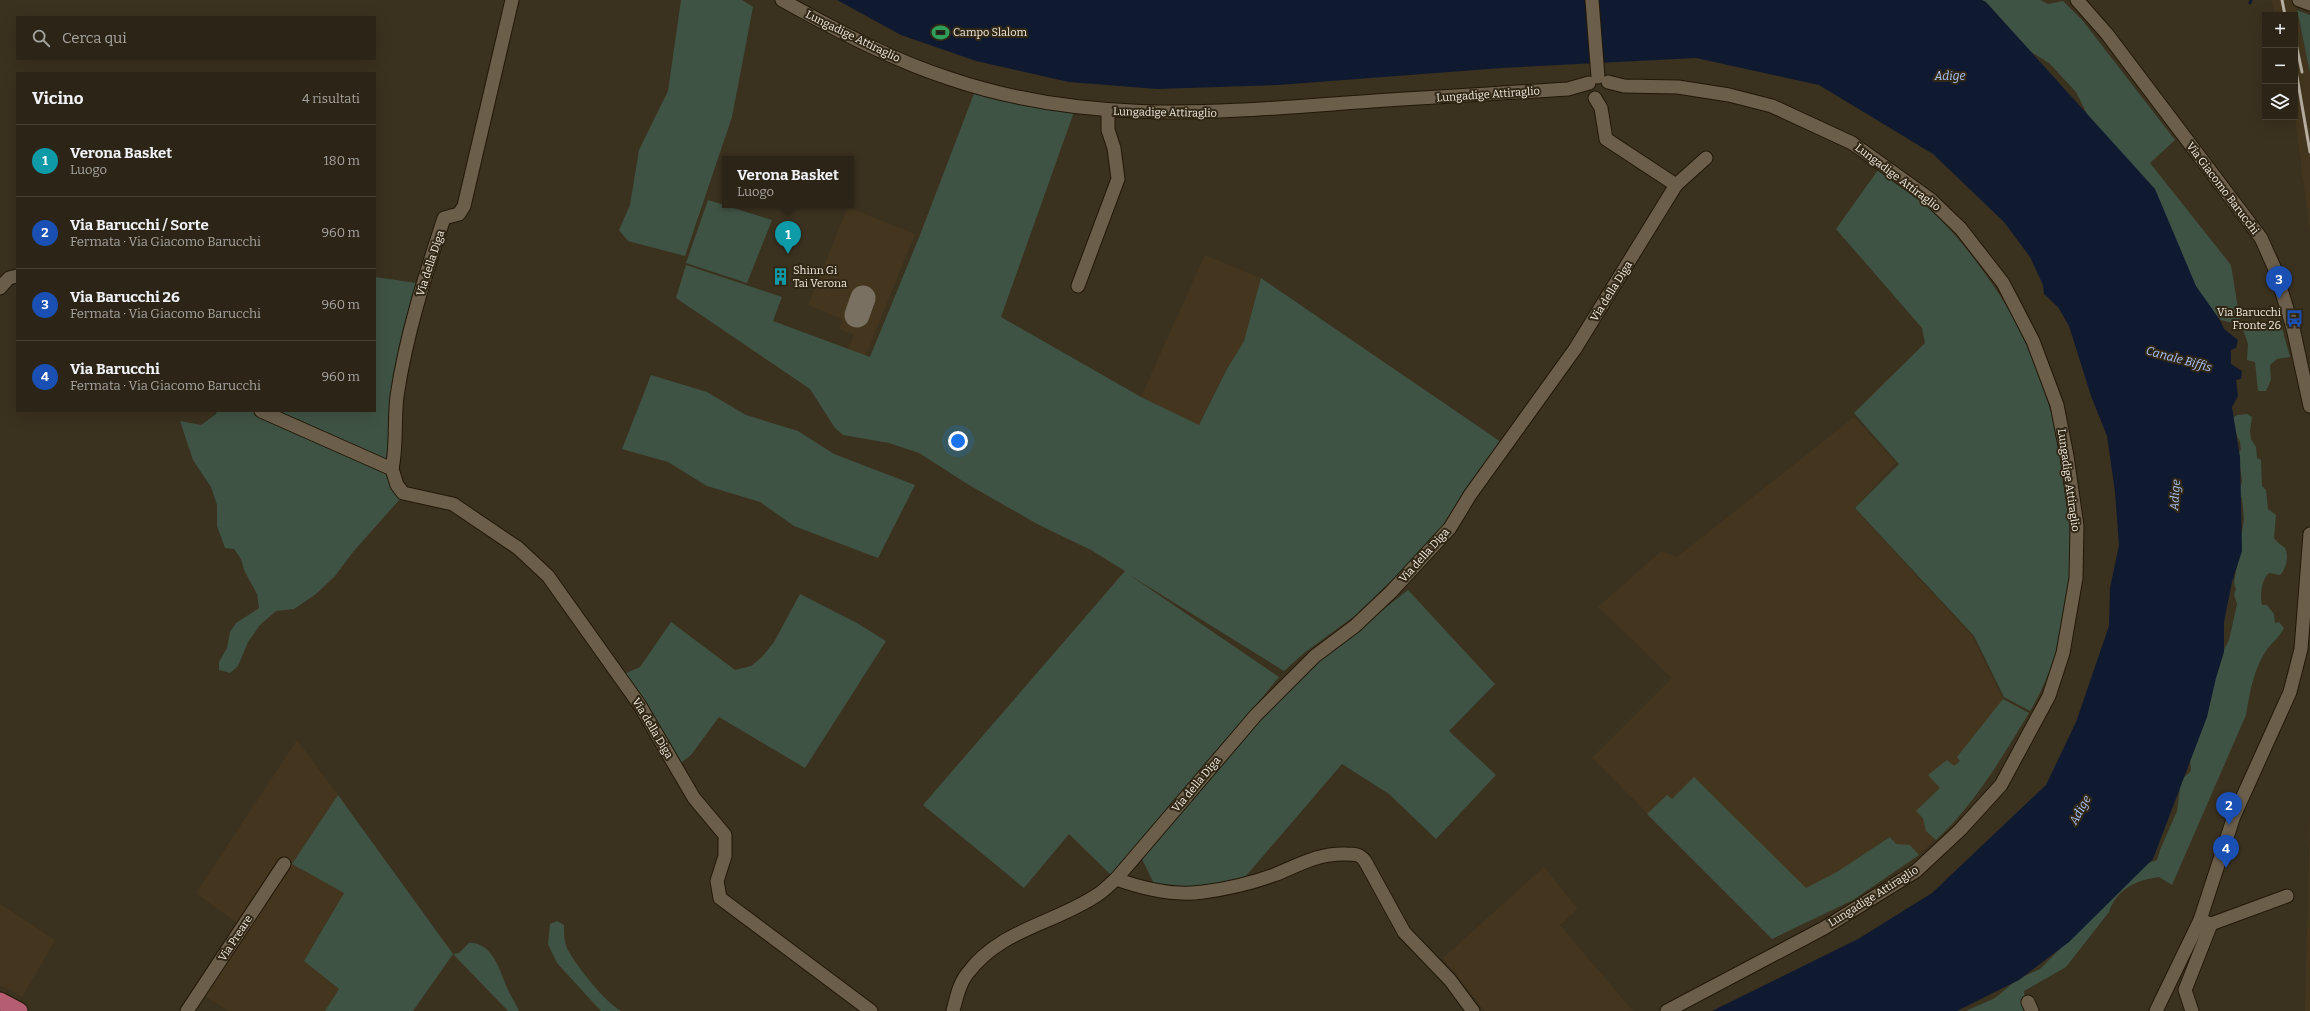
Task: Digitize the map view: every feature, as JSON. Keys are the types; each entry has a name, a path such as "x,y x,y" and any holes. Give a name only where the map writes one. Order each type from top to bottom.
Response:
{"main road":[{"path":"0,1001 19,1011"}],"street":[{"name":"Via della Diga","path":"512,0 464,206 459,214 444,218 416,306 397,397 395,454 392,469 397,485 403,493 453,504 518,548 548,576 639,704 694,798 725,835 725,856 717,881 720,898 871,1011"},
{"name":"Lungadige Attiraglio","path":"782,0 865,44 950,79 994,92 1055,104 1108,111 1169,114 1227,112 1568,89 1599,89 1624,86 1678,87 1729,95 1772,106 1852,143 1930,199 1961,229 2003,283 2033,341 2057,405 2067,456 2077,526 2076,578 2063,653 2049,696 2001,785 1960,830 1916,871 1824,928 1667,1011"},
{"path":"1592,0 1599,89 1606,139 1676,185"},
{"name":"Via Giacomo Barucchi","path":"2077,0 2108,34 2261,238 2274,266 2292,328 2310,406"},
{"path":"2299,0 2310,4"},
{"path":"1078,286 1118,179 1114,148 1108,130 1108,111"},
{"name":"Via della Diga","path":"953,1011 959,989 966,974 992,948 1024,928 1076,907 1098,895 1116,879 1256,715 1315,656 1355,626 1391,592 1450,528 1470,495 1575,349 1676,185 1706,158"},
{"path":"263,412 392,469"},
{"path":"2192,1011 2185,990 2234,816 2290,692 2301,649 2310,534"},
{"path":"1116,879 1131,884 1188,894 1204,892 1274,875 1317,856 1331,853 1357,854 1365,861 1404,932 1450,980 1473,1011"},
{"name":"Via Preare","path":"187,1011 284,864"},
{"path":"2156,1011 2205,922 2288,896"}],"shaded area":[{"path":"2271,0 2294,0 2297,12 2274,12"},
{"path":"2298,18 2310,73 2310,232 2295,120 2298,120"},
{"path":"848,208 915,234 865,357 848,350 854,335 839,329 842,319 808,305"},
{"path":"1205,255 1261,278 1244,341 1227,369 1199,425 1141,397"},
{"path":"1854,417 1896,463 1854,508 1973,637 2003,699 2029,713 1991,775 1953,824 1914,859 1853,900 1772,939 1592,758 1672,678 1598,607 1661,551 1677,557"},
{"path":"297,740 338,795 292,864 344,893 304,961 339,989 325,1011 229,1011 203,995 241,926 196,893"},
{"path":"2310,812 2310,1011 2305,1011"},
{"path":"1544,867 1578,909 1560,925 1633,1011 1485,1011 1443,958"},
{"path":"0,904 55,940 22,997 0,985"}],"green space":[{"path":"681,0 742,0 753,7 732,117 685,256 628,241 619,230 630,205 639,150 668,91"},
{"path":"1948,0 2040,0 2048,4 2063,1 2083,21 2175,140 2150,163 2231,265 2241,327 2280,321 2290,357 2277,359 2270,365 2271,380 2266,391 2258,391 2255,362 2247,360 2248,344 2244,332 2232,323 2221,320 2196,298 2098,136 2076,92 2049,63"},
{"path":"2297,10 2310,15 2310,73 2298,12"},
{"path":"975,91 1074,112 1001,317 1141,397 1199,425 1227,369 1244,341 1261,278 1501,442 1445,525 1356,615 1304,653 1284,671 1128,574 1279,677 1113,877 1069,834 1024,888 923,805 1125,571 1091,550 1039,525 969,485 919,453 889,443 843,435 835,428 810,389 676,298 686,265 782,297 773,321 870,357 920,235"},
{"path":"1878,170 1926,205 1959,240 1976,261 1999,294 2024,339 2044,389 2059,444 2068,500 2070,557 2065,612 2052,664 2030,711 2004,697 1974,636 1855,508 1899,464 1854,413 1925,343 1922,328 1836,229"},
{"path":"708,200 722,204 722,208 734,208 772,220 747,283 686,263"},
{"path":"376,277 424,284 395,389 386,459 280,412 376,412"},
{"path":"651,375 707,392 746,415 798,431 834,454 915,485 878,558 794,526 760,502 707,486 668,462 622,449"},
{"path":"217,412 259,412 392,472 400,499 353,552 335,576 316,594 294,609 276,611 260,625 248,642 238,666 230,673 219,670 219,662 227,648 230,632 236,623 259,608 257,594 244,570 241,559 234,549 225,548 217,526 217,505 211,487 193,460 180,421 201,425"},
{"path":"2247,414 2252,417 2250,431 2251,439 2256,447 2257,458 2261,460 2262,486 2266,490 2268,509 2276,515 2274,538 2284,547 2287,554 2282,573 2280,575 2269,573 2264,580 2261,593 2262,605 2267,605 2274,614 2275,623 2279,622 2284,628 2263,655 2259,663 2251,688 2246,715 2172,885 2159,877 2151,878 2135,883 2122,892 2117,897 2109,912 2066,967 2024,991 2026,1011 1966,1011 1995,998 2018,979 2040,969 2143,865 2157,860 2177,811 2181,780 2191,771 2190,760 2215,667 2229,640 2237,604 2234,594 2236,589 2234,583 2244,519 2242,498 2238,494 2242,481 2238,452 2241,450 2240,442 2229,419 2238,415"},
{"path":"1408,590 1495,684 1449,731 1496,775 1436,839 1389,794 1342,764 1245,877 1203,889 1154,884 1142,859 1290,683"},
{"path":"800,594 857,623 886,641 805,768 719,717 691,755 673,769 615,678 640,667 671,622 735,670 751,666 762,657 774,642"},
{"path":"2003,699 2029,713 1987,780 1963,811 1936,840 1926,831 1923,818 1916,811 1940,788 1928,775 1947,760 1954,766 1960,761 1957,757"},
{"path":"1694,777 1806,888 1837,872 1890,837 1896,844 1910,845 1919,855 1853,900 1772,939 1647,814 1667,795 1672,799"},
{"path":"338,795 453,954 413,1011 325,1011 339,989 304,961 344,893 292,864"},
{"path":"557,921 564,925 566,946 579,967 607,1000 621,1011 601,1011 557,963 548,944 550,924"},
{"path":"469,943 478,944 485,948 495,960 519,1011 508,1011 453,954 459,953"}],"water":[{"name":"Adige","path":"837,0 1982,0 1986,2 2155,189 2196,286 2220,320 2224,329 2238,340 2236,348 2231,350 2231,364 2242,371 2241,379 2236,380 2238,396 2232,407 2240,457 2242,551 2232,582 2224,622 2224,652 2207,717 2153,859 2069,942 2019,980 1957,1011 1712,1011 1858,939 1932,893 2046,785 2076,722 2109,626 2110,588 2119,545 2115,492 2107,436 2091,396 2069,326 2058,307 2044,294 2043,285 2030,257 2004,222 1933,154 1819,85 1696,58 1502,68 1278,85 1157,89 1069,82 976,61 901,35"}],"taxiway":[{"path":"857,315 863,298"}],"railway":[{"path":"2282,0 2284,12"},
{"path":"2297,48 2302,72"},
{"path":"2298,82 2310,152"}],"place":[{"name":"Campo Slalom","path":"940,32"},
{"name":"Verona Basket","path":"788,254"},
{"name":"Shinn Gi Tai Verona","path":"780,276"},
{"name":"Via Barucchi 26","path":"2279,299"},
{"name":"Via Barucchi Fronte 26","path":"2294,318"},
{"name":"Via Barucchi / Sorte","path":"2229,825"},
{"name":"Via Barucchi","path":"2226,868"}],"water label":[{"name":"Canale Biffis","path":"2179,359"}]}
